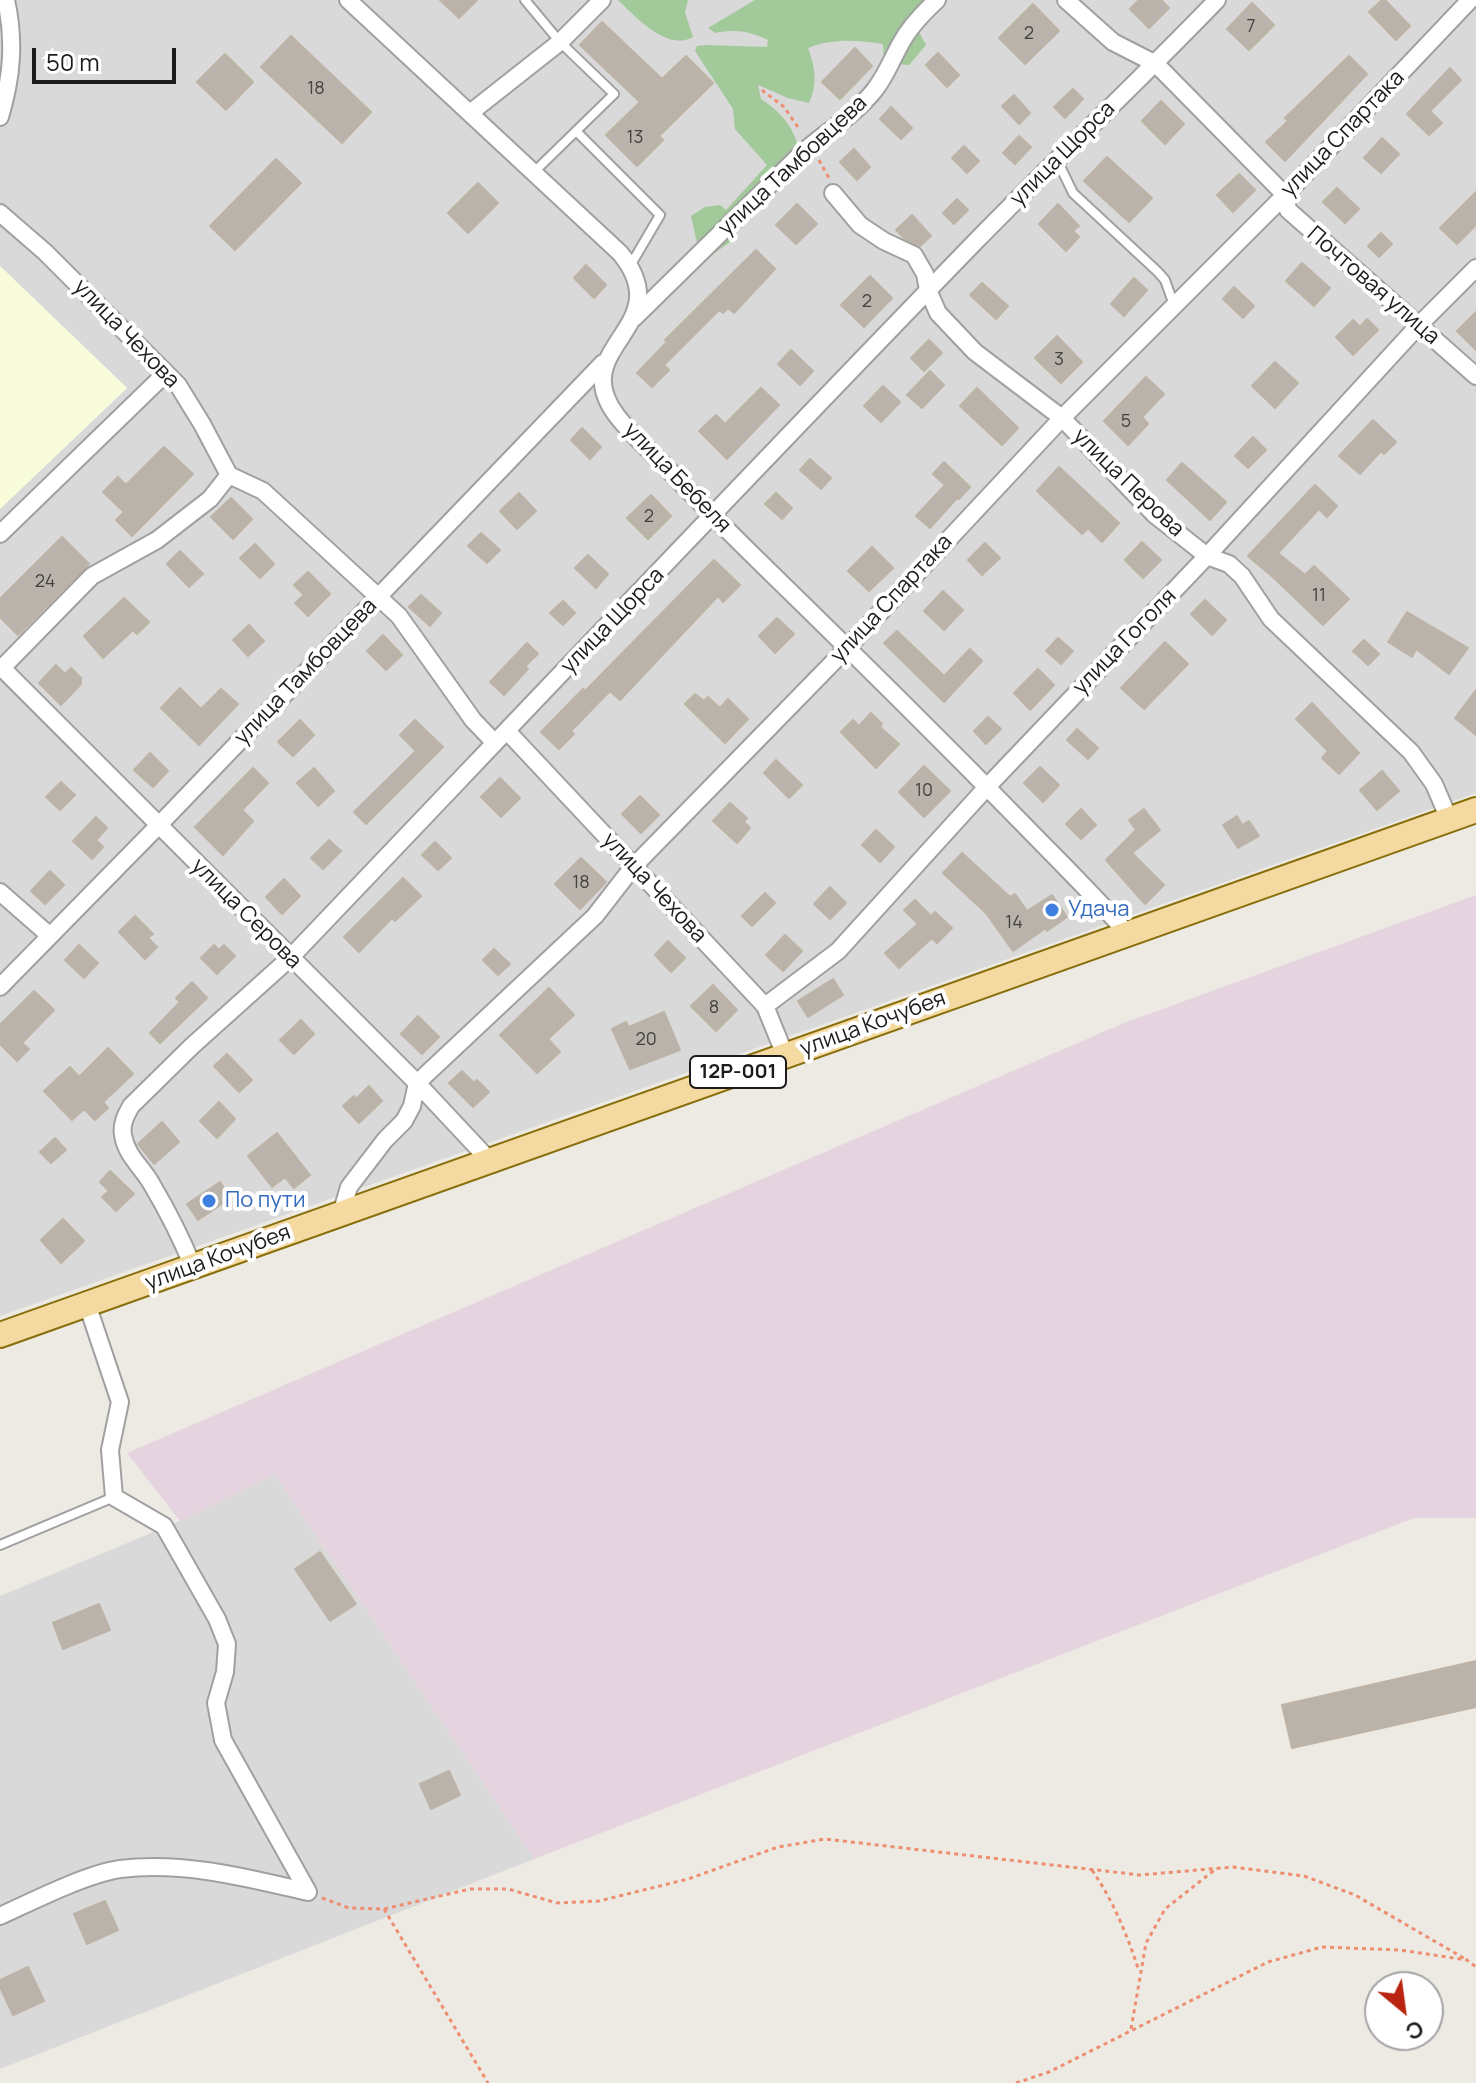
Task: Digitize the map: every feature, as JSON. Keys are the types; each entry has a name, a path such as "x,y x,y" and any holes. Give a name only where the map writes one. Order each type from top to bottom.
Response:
{"main road":[{"name":"улица Кочубея","path":"0,1335 1476,810"}],"street":[{"path":"0,117 12,59 11,23 6,0"},
{"path":"348,0 620,253 630,266"},
{"path":"470,113 560,42 602,0"},
{"name":"улица Тамбовцева","path":"632,320 802,153 851,116 876,89 903,39 937,0"},
{"name":"Почтовая улица","path":"1066,0 1113,42 1156,64 1285,195 1288,210 1476,376"},
{"name":"улица Щорса","path":"193,1267 179,1232 160,1198 127,1150 122,1132 124,1118 131,1106 290,958 928,290 1217,0"},
{"name":"улица Спартака","path":"341,1214 349,1187 385,1140 404,1121 412,1106 417,1083 595,916 633,867 847,648 1062,418 1285,195 1470,0"},
{"name":"улица Перова","path":"833,193 860,225 914,255 925,274 938,313 975,352 1062,418 1155,515 1207,556 1229,564 1242,576 1271,619 1411,752 1434,784 1449,819"},
{"name":"улица Чехова","path":"0,213 45,252 178,385 229,475 263,491 379,596 399,616 473,720 501,737 633,867 765,1006 785,1055"},
{"name":"улица Бебеля","path":"630,266 637,282 639,302 601,375 604,395 617,417 713,517 987,787 1127,933"},
{"name":"улица Гоголя","path":"765,1006 838,951 987,787 1476,268"},
{"name":"улица Тамбовцева","path":"0,987 609,356"},
{"path":"0,534 165,374"},
{"name":"улица Серова","path":"229,475 210,499 157,540 92,576 2,668 417,1083 490,1161"},
{"path":"0,892 49,935"},
{"path":"87,1304 120,1402 110,1450 114,1497 164,1526 217,1619 227,1644 225,1672 216,1703 223,1740 308,1892"},
{"path":"0,1916 70,1885 118,1869 161,1867 228,1874 308,1892"}],"lane":[{"path":"525,0 560,42 614,94 533,173"},
{"path":"576,131 660,215 630,266"},
{"path":"1057,158 1073,193 1158,272 1165,280 1174,306"},
{"path":"0,1545 114,1497"}],"path":[{"path":"308,1892 349,1908 384,1909 470,1889 508,1889 557,1903 599,1901 688,1879 778,1847 825,1839 1140,1875 1233,1867 1304,1876 1355,1895 1476,1967"},
{"path":"1131,2031 1146,1943 1165,1909 1217,1868"},
{"path":"1092,1870 1114,1906 1141,1975"},
{"path":"384,1909 488,2083"},
{"path":"1016,2083 1049,2072 1268,1962 1322,1947 1400,1950 1467,1960"}],"shaded area":[{"path":"0,0 1476,0 1476,793 0,1316 0,509 127,388 0,266"},
{"path":"0,266 127,388 0,509"},
{"path":"1476,895 1476,1518 1414,1518 534,1859 275,1474 180,1521 127,1453 1124,1023"},
{"path":"275,1474 534,1859 0,2069 0,1596 180,1521"}],"green space":[{"path":"618,0 688,0 685,12 693,37 673,40 663,36"},
{"path":"755,0 925,0 916,8 912,19 926,45 909,65 884,63 883,44 845,41 808,48 814,76 809,103 758,85 761,99 781,115 791,129 799,153 738,213 744,223 730,242 716,252 697,243 691,216 705,207 720,205 726,210 767,165 735,129 733,109 695,51 697,46 706,45 767,47 768,40 755,35 736,31 715,33 708,28"}],"building":[{"path":"440,0 477,0 459,18"},
{"path":"1139,0 1161,0 1169,8 1149,28 1130,9"},
{"path":"1382,0 1410,26 1396,40 1369,12"},
{"path":"1252,3 1274,25 1249,50 1227,29"},
{"path":"1033,4 1059,31 1025,64 999,38"},
{"path":"602,22 662,79 686,56 713,83 659,136 663,140 637,166 606,135 640,102 580,45"},
{"path":"291,36 371,112 342,143 261,67"},
{"path":"855,48 872,66 840,99 822,82"},
{"path":"938,53 959,75 947,87 926,65"},
{"path":"225,54 253,82 226,110 197,82"},
{"path":"1349,56 1367,74 1285,161 1266,142 1288,121 1285,118"},
{"path":"1450,68 1461,80 1430,111 1442,123 1429,135 1407,114"},
{"path":"1073,89 1083,99 1065,118 1054,107"},
{"path":"1014,95 1030,113 1019,124 1002,106"},
{"path":"1161,101 1184,124 1165,144 1142,121"},
{"path":"891,107 912,128 901,139 880,119"},
{"path":"1019,136 1031,147 1015,164 1003,153"},
{"path":"1382,138 1399,154 1381,173 1364,158"},
{"path":"964,146 979,161 967,173 952,158"},
{"path":"854,149 870,167 857,180 840,162"},
{"path":"1107,157 1152,198 1129,222 1084,181"},
{"path":"276,159 301,183 235,250 210,226"},
{"path":"1239,174 1255,190 1233,212 1217,195"},
{"path":"478,183 498,203 468,233 448,213"},
{"path":"1337,188 1359,209 1345,223 1323,202"},
{"path":"1476,192 1476,225 1457,244 1440,228"},
{"path":"957,199 968,210 954,224 943,213"},
{"path":"797,204 817,224 796,244 776,225"},
{"path":"1058,204 1079,226 1073,231 1079,237 1066,251 1039,224"},
{"path":"912,215 931,236 920,246 896,230"},
{"path":"1381,233 1392,244 1379,257 1368,246"},
{"path":"756,250 775,269 734,313 728,308 723,313 719,310 664,365 669,370 652,387 637,373 667,342 665,340"},
{"path":"1302,263 1330,288 1314,306 1286,281"},
{"path":"586,265 606,285 594,298 574,278"},
{"path":"870,276 892,298 864,327 841,305"},
{"path":"1134,278 1147,290 1124,316 1111,304"},
{"path":"982,283 1008,306 996,319 970,295"},
{"path":"1234,287 1254,306 1243,318 1223,299"},
{"path":"1476,312 1476,350 1457,331"},
{"path":"1367,319 1378,330 1353,355 1336,337 1353,320 1360,327"},
{"path":"1057,336 1082,362 1061,383 1035,358"},
{"path":"929,340 942,353 924,371 911,358"},
{"path":"791,350 813,371 800,385 778,364"},
{"path":"1275,362 1298,383 1275,408 1252,386"},
{"path":"930,371 944,385 922,408 907,395"},
{"path":"1146,377 1164,394 1142,417 1148,424 1128,445 1104,421"},
{"path":"883,386 900,402 881,422 864,406"},
{"path":"761,388 779,405 727,459 699,431 716,415 725,424"},
{"path":"977,388 1018,428 1002,445 960,406"},
{"path":"1373,420 1396,442 1384,454 1381,451 1360,474 1339,456"},
{"path":"582,428 601,447 590,459 571,440"},
{"path":"1253,437 1266,450 1248,468 1235,456"},
{"path":"164,447 193,474 132,536 116,520 124,512 103,492 118,477 126,485"},
{"path":"810,459 831,478 821,489 800,470"},
{"path":"944,462 970,487 930,528 916,516 945,485 933,474"},
{"path":"1182,463 1226,502 1210,520 1167,480"},
{"path":"1059,467 1119,523 1102,542 1088,528 1082,534 1037,491"},
{"path":"1315,485 1337,506 1327,517 1319,509 1278,553 1305,575 1314,566 1349,599 1323,625 1248,556"},
{"path":"519,493 536,511 517,529 500,511"},
{"path":"776,493 792,508 782,519 765,504"},
{"path":"651,495 671,516 648,539 627,518"},
{"path":"231,498 252,519 233,539 211,517"},
{"path":"481,533 500,550 487,563 468,546"},
{"path":"62,537 89,564 18,635 0,617 0,599"},
{"path":"1142,542 1161,560 1143,578 1125,560"},
{"path":"985,543 1000,558 982,575 968,560"},
{"path":"255,544 274,564 260,578 240,558"},
{"path":"872,547 893,568 869,591 848,571"},
{"path":"180,551 203,574 189,587 167,564"},
{"path":"588,555 608,574 596,588 575,568"},
{"path":"714,560 740,585 723,602 718,596 620,700 610,691 571,731 574,734 559,749 541,732"},
{"path":"308,572 330,594 308,616 295,603 304,595 294,585"},
{"path":"943,591 963,610 944,630 924,611"},
{"path":"421,595 441,613 430,626 409,607"},
{"path":"124,598 149,622 137,634 133,630 103,658 84,636"},
{"path":"1205,600 1226,620 1212,635 1191,614"},
{"path":"563,601 575,613 563,625 550,613"},
{"path":"1407,612 1468,648 1449,674 1416,649 1412,657 1388,642"},
{"path":"777,618 794,634 775,653 759,636"},
{"path":"249,625 264,641 248,656 233,640"},
{"path":"897,631 944,676 970,649 982,661 944,702 884,643"},
{"path":"383,635 402,655 386,670 367,651"},
{"path":"1058,638 1073,651 1061,664 1046,651"},
{"path":"1364,640 1379,654 1368,665 1353,651"},
{"path":"1165,642 1188,664 1144,709 1121,688"},
{"path":"527,643 538,654 504,695 490,682"},
{"path":"56,665 65,674 71,668 81,678 81,684 61,705 39,683"},
{"path":"1038,669 1054,685 1030,710 1014,693"},
{"path":"180,688 201,709 221,689 238,704 199,745 161,708"},
{"path":"1476,690 1476,735 1455,718"},
{"path":"695,694 704,701 708,697 720,708 728,699 748,719 725,743 685,704"},
{"path":"1312,703 1359,753 1339,774 1322,758 1328,751 1296,719"},
{"path":"871,713 882,724 880,727 899,744 876,768 841,732 853,720 859,726"},
{"path":"988,717 1001,729 986,744 974,731"},
{"path":"300,720 314,735 293,756 278,742"},
{"path":"415,720 443,747 366,824 354,812 416,751 400,735"},
{"path":"1077,729 1098,748 1088,759 1067,740"},
{"path":"150,753 168,771 153,787 134,770"},
{"path":"776,760 802,785 789,798 764,773"},
{"path":"924,766 950,791 924,817 899,792"},
{"path":"1040,767 1059,785 1043,802 1024,783"},
{"path":"253,768 268,783 242,810 253,821 223,855 195,827"},
{"path":"314,768 334,791 318,806 297,783"},
{"path":"1382,771 1399,791 1377,810 1360,790"},
{"path":"500,778 520,798 501,817 481,797"},
{"path":"61,782 75,795 60,810 46,797"},
{"path":"640,796 659,815 641,833 622,814"},
{"path":"730,803 747,818 744,822 750,828 737,843 713,821"},
{"path":"1081,809 1096,825 1081,839 1066,824"},
{"path":"1144,809 1160,830 1132,853 1164,885 1145,904 1106,860 1136,830 1129,820"},
{"path":"1237,816 1242,825 1249,821 1259,836 1238,848 1223,825"},
{"path":"96,817 107,828 96,840 103,847 92,859 73,841"},
{"path":"876,830 894,847 880,862 862,845"},
{"path":"329,840 341,851 323,869 311,858"},
{"path":"435,842 451,858 438,870 422,855"},
{"path":"962,853 1010,897 1015,894 1027,911 1052,895 1067,917 1013,951 986,913 943,873"},
{"path":"581,858 606,882 580,909 555,884"},
{"path":"50,871 64,885 45,904 31,891"},
{"path":"403,878 421,896 395,921 392,918 359,952 344,937"},
{"path":"284,879 300,896 282,914 266,897"},
{"path":"830,887 846,903 830,919 814,904"},
{"path":"765,893 775,903 752,926 742,916"},
{"path":"915,900 931,916 935,912 952,928 937,943 932,938 899,968 885,953 918,924 904,910"},
{"path":"135,916 153,934 148,938 157,947 145,959 119,932"},
{"path":"785,935 802,951 783,971 766,955"},
{"path":"668,941 685,958 671,972 655,955"},
{"path":"79,945 98,963 84,978 65,960"},
{"path":"214,945 219,950 224,945 235,956 217,974 201,958"},
{"path":"494,949 510,964 498,975 483,960"},
{"path":"833,979 843,995 808,1017 798,1001"},
{"path":"192,982 207,998 160,1043 150,1033 180,1002 176,998"},
{"path":"713,985 737,1010 716,1031 691,1006"},
{"path":"549,988 574,1015 548,1039 560,1052 537,1073 500,1035"},
{"path":"34,991 54,1010 22,1043 29,1049 17,1061 0,1044 0,1025"},
{"path":"664,1012 680,1050 630,1069 612,1029 626,1022 629,1027"},
{"path":"418,1016 439,1037 422,1054 401,1034"},
{"path":"301,1020 314,1034 294,1054 280,1040"},
{"path":"108,1048 133,1074 103,1102 108,1108 95,1120 84,1109 72,1120 44,1091 70,1067 79,1077"},
{"path":"227,1054 252,1080 239,1092 214,1066"},
{"path":"462,1071 489,1092 473,1107 449,1083"},
{"path":"369,1086 382,1101 359,1123 343,1106"},
{"path":"219,1102 235,1119 217,1138 200,1121"},
{"path":"162,1122 179,1142 154,1164 138,1144"},
{"path":"277,1133 310,1175 294,1188 285,1177 272,1187 248,1156"},
{"path":"55,1138 66,1150 51,1163 40,1152"},
{"path":"110,1171 134,1194 116,1211 102,1197 109,1191 100,1182"},
{"name":"По пути","path":"220,1182 231,1198 198,1220 187,1204"},
{"path":"63,1219 84,1241 61,1263 41,1240"},
{"path":"320,1552 356,1604 330,1621 295,1569"},
{"path":"99,1604 110,1630 63,1649 53,1623"},
{"path":"1476,1661 1476,1707 1292,1748 1282,1705"},
{"path":"449,1771 460,1795 431,1809 420,1784"},
{"path":"105,1901 118,1930 87,1944 74,1914"},
{"path":"28,1967 44,2001 13,2015 0,1987 0,1980"}],"place":[{"name":"Удача","path":"1052,910"},
{"name":"По пути","path":"209,1201"}]}
